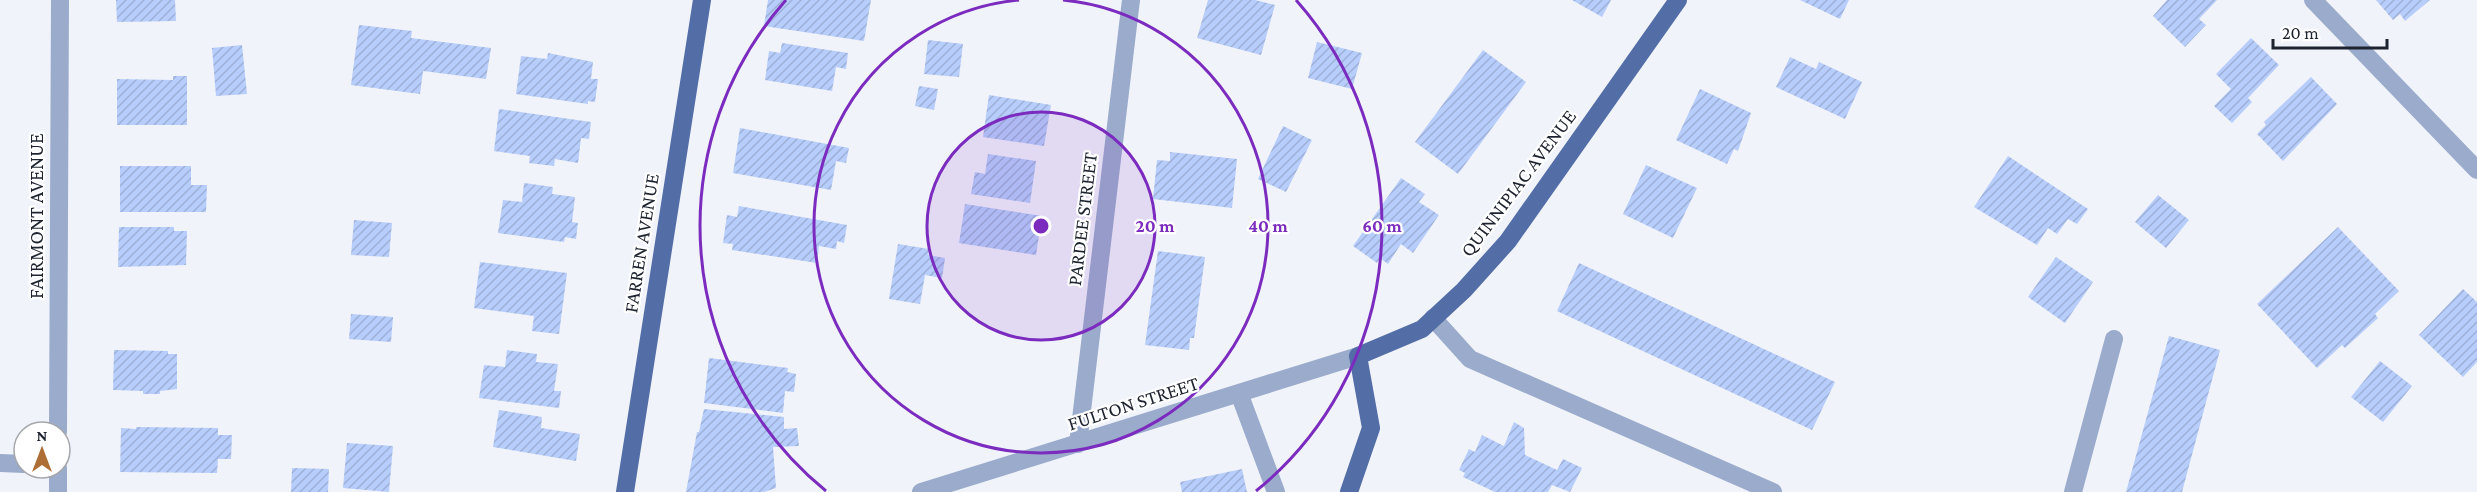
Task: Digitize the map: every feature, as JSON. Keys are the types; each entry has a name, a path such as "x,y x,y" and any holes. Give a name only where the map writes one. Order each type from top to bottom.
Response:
{"main road":[{"name":"FARREN AVENUE","path":"625,492 702,0"},
{"name":"QUINNIPIAC AVENUE","path":"1358,356 1422,329 1464,290 1508,241 1678,0"},
{"path":"1349,492 1371,428 1358,356"}],"street":[{"name":"FAIRMONT AVENUE","path":"58,420 60,0"},
{"name":"PARDEE STREET","path":"1078,444 1131,0"},
{"path":"2313,0 2477,170"},
{"path":"1433,318 1470,359 1773,492"},
{"path":"2073,492 2114,339"},
{"name":"FULTON STREET","path":"921,492 1358,356"},
{"path":"1239,393 1276,492"}],"building":[{"path":"116,0 175,0 176,21 117,22"},
{"path":"768,0 871,0 864,41 764,26"},
{"path":"1208,0 1255,0 1275,5 1261,55 1197,38"},
{"path":"1572,0 1611,0 1602,17"},
{"path":"1800,0 1849,0 1840,19"},
{"path":"2167,0 2217,0 2199,19 2206,25 2185,47 2153,16"},
{"path":"2376,0 2430,0 2405,21 2400,14 2393,20"},
{"path":"359,25 412,31 411,38 491,48 486,79 423,71 420,94 351,85"},
{"path":"2251,38 2279,65 2248,98 2252,102 2232,123 2214,106 2231,89 2216,74"},
{"path":"928,40 963,44 959,77 924,74"},
{"path":"1317,42 1362,53 1352,89 1308,78"},
{"path":"782,43 848,53 846,69 836,67 832,91 765,80 769,51 780,53"},
{"path":"242,45 247,94 216,96 212,48"},
{"path":"1483,50 1526,82 1458,174 1415,142"},
{"path":"548,53 593,62 591,79 598,79 595,102 588,101 588,104 516,94 521,56 547,59"},
{"path":"1790,57 1816,69 1819,62 1862,82 1845,119 1776,87"},
{"path":"173,76 187,76 187,125 117,125 117,79 173,80"},
{"path":"2311,77 2337,104 2283,161 2257,134 2266,125 2264,122"},
{"path":"919,86 938,89 934,110 915,106"},
{"path":"1700,89 1751,113 1738,151 1734,149 1727,164 1676,140"},
{"path":"989,95 1051,105 1044,146 983,137"},
{"path":"499,109 591,122 589,139 581,138 578,163 555,159 554,166 529,163 530,156 494,151"},
{"path":"1283,126 1312,140 1286,192 1258,179"},
{"path":"740,128 849,148 846,163 836,161 831,190 733,173"},
{"path":"1170,152 1237,159 1232,208 1153,199 1157,160 1170,161"},
{"path":"988,154 1036,161 1030,203 971,194 975,172 985,174"},
{"path":"2008,156 2088,209 2077,224 2068,219 2057,234 2048,228 2037,245 1974,207"},
{"path":"1646,165 1697,188 1673,238 1623,214"},
{"path":"120,166 191,166 191,185 207,185 206,212 120,212"},
{"path":"1401,178 1425,194 1419,202 1439,215 1413,253 1401,244 1388,264 1380,258 1377,263 1353,246"},
{"path":"524,183 553,187 552,194 575,197 572,222 578,223 576,239 565,237 564,242 498,233 503,200 522,202"},
{"path":"2158,195 2189,220 2166,248 2135,222"},
{"path":"965,204 1042,216 1036,255 959,243"},
{"path":"739,206 847,225 844,243 837,241 836,249 819,246 817,263 732,250 733,244 723,243 727,215 737,217"},
{"path":"354,220 392,223 389,257 351,255"},
{"path":"119,227 174,227 174,231 187,231 186,265 118,267"},
{"path":"2338,227 2399,291 2375,314 2378,318 2345,348 2342,345 2317,368 2257,304"},
{"path":"898,244 929,249 928,255 945,258 942,278 925,275 920,304 889,299"},
{"path":"1158,251 1205,257 1194,338 1190,338 1189,350 1145,345"},
{"path":"2056,257 2093,282 2065,323 2028,297"},
{"path":"480,262 567,273 559,334 532,331 534,316 474,308"},
{"path":"1579,263 1835,382 1812,430 1557,311"},
{"path":"2463,289 2477,302 2477,362 2463,377 2419,335"},
{"path":"351,314 393,317 391,342 349,339"},
{"path":"2169,336 2220,350 2182,492 2126,492"},
{"path":"114,350 168,351 168,354 177,354 177,389 160,391 160,394 113,390"},
{"path":"507,350 537,354 536,362 558,364 554,391 561,391 559,408 479,398 484,365 505,367"},
{"path":"709,358 788,368 787,372 796,374 794,392 785,391 783,413 704,403"},
{"path":"2380,361 2412,386 2383,422 2351,397"},
{"path":"704,409 784,417 784,429 797,428 799,446 773,447 776,488 764,492 686,492 697,432 699,432"},
{"path":"499,410 542,417 541,428 580,434 576,461 493,447"},
{"path":"1514,422 1524,428 1525,455 1557,470 1563,459 1582,468 1570,492 1552,485 1548,492 1495,492 1463,477 1465,473 1459,470 1469,449 1475,452 1482,435 1504,446"},
{"path":"136,427 218,428 218,435 232,435 231,459 218,459 217,473 120,472 121,428 136,429"},
{"path":"347,443 393,446 389,492 343,488"},
{"path":"292,468 329,469 328,492 291,492"},
{"path":"1242,469 1247,492 1182,492 1180,482"}]}
